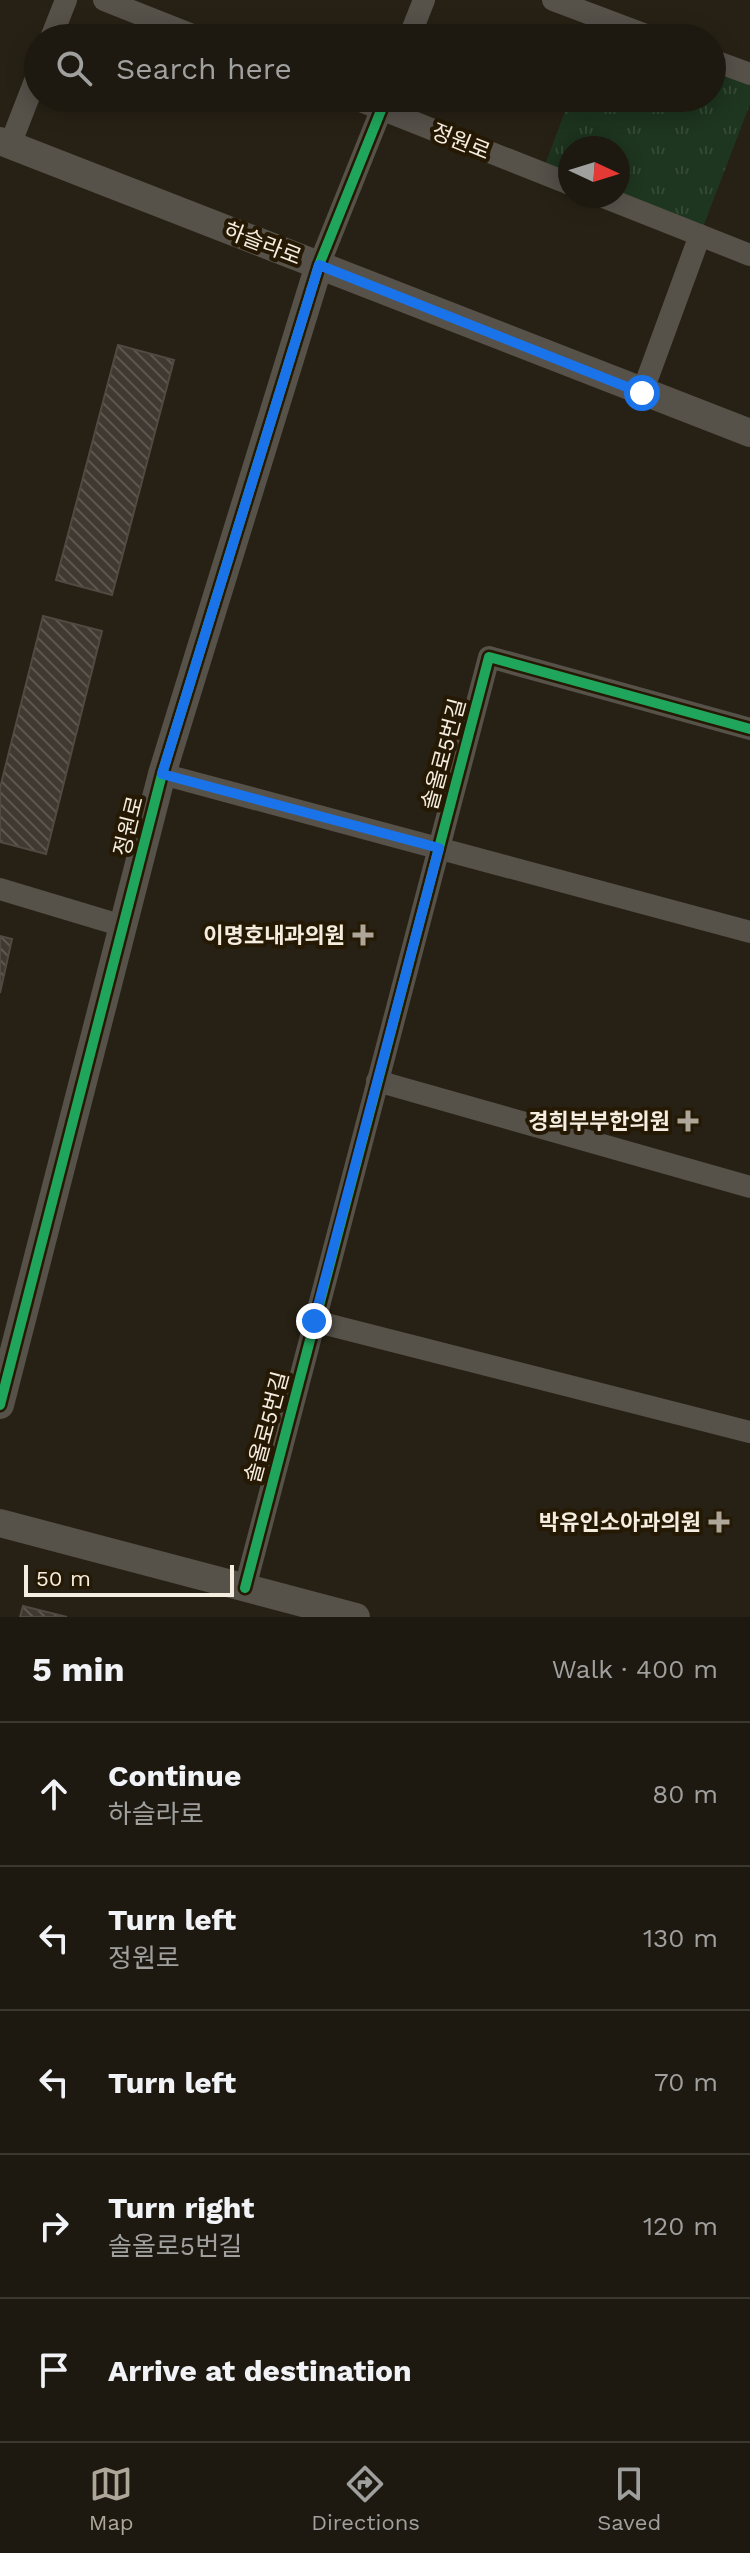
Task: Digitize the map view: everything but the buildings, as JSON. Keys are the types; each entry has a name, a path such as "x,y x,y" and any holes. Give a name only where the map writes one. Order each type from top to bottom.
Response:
{"street":[{"path":"57,24 66,0"},
{"path":"104,0 165,24"},
{"path":"415,24 424,0"},
{"path":"553,0 617,24"},
{"path":"726,65 750,74"},
{"path":"5,143 24,103"},
{"path":"319,265 381,112"},
{"name":"정원로","path":"403,112 558,179"},
{"name":"하슬라로","path":"5,143 750,433"},
{"path":"630,207 750,255"},
{"path":"642,393 700,235"},
{"name":"정원로","path":"0,1405 162,774 319,265"},
{"name":"솔올로5번길","path":"245,1588 489,657 750,729"},
{"path":"162,774 750,932"},
{"path":"0,889 123,926"},
{"path":"377,1081 750,1187"},
{"path":"314,1321 750,1432"},
{"path":"0,1523 356,1617"}],"green space":[{"path":"726,65 750,74 750,104 700,235 630,202 630,136 558,136 558,179 542,173 565,112 726,112"}],"cycle path":[{"path":"0,1405 162,774 319,265 380,112"},
{"path":"245,1588 489,657 750,729"}],"place":[{"name":"이명호내과의원","path":"363,935"},
{"name":"경희부부한의원","path":"688,1121"},
{"name":"박유인소아과의원","path":"719,1522"}],"route":[{"path":"314,1321 439,848 162,774 319,265 642,393"}]}
